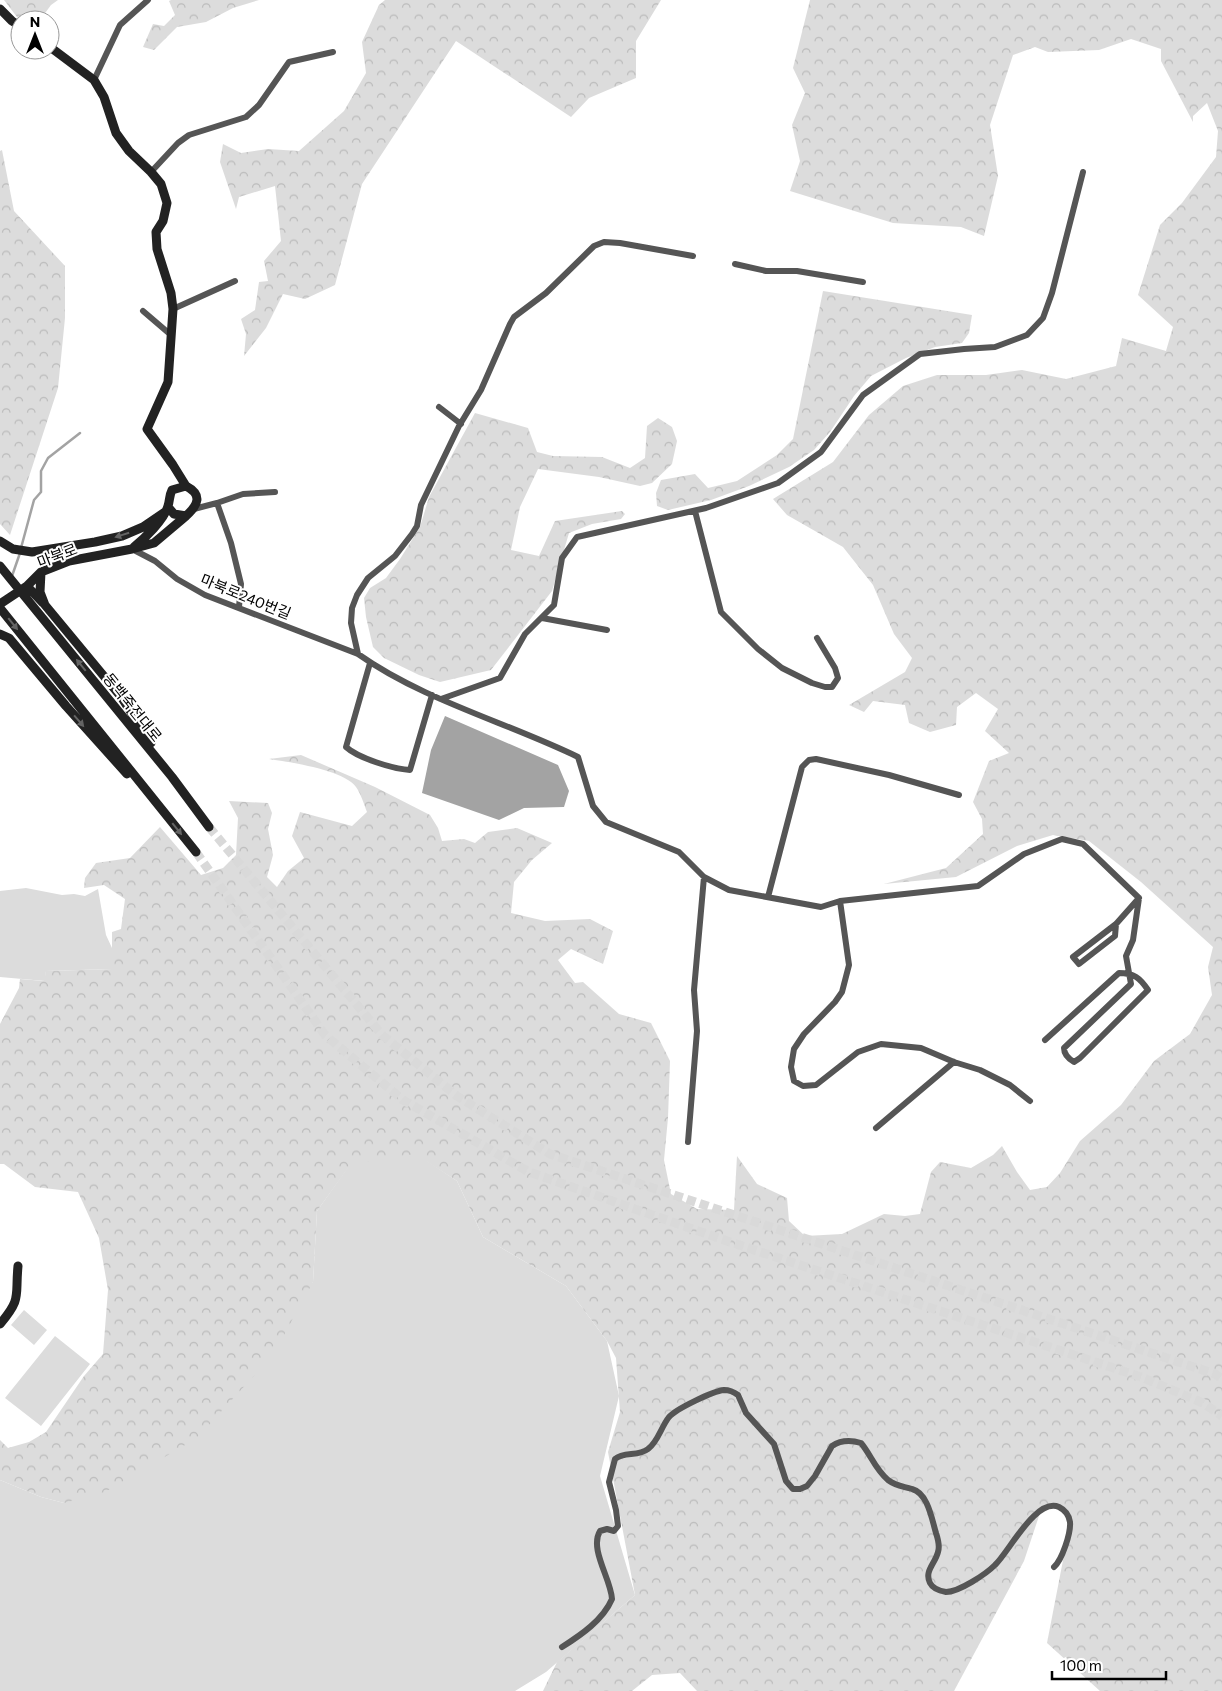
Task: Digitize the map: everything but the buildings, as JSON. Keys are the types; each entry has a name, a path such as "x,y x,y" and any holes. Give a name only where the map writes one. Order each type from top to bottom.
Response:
{"main road":[{"path":"0,9 10,19"},
{"path":"60,54 94,80 104,97 116,133 161,184 167,203 163,221 156,232 157,248 173,309 168,382 147,428 186,486 192,489 196,495 197,502 194,509 186,516 174,514 166,509"},
{"path":"132,549 150,533 166,509 172,490 186,486"},
{"path":"0,541 13,549 32,552 95,542 122,536 143,527 166,509"},
{"name":"마북로","path":"0,606 27,586 41,572 69,561 132,549 154,542 186,516"},
{"name":"동백죽전대로","path":"0,566 172,777 209,827"},
{"path":"41,572 40,592 44,605"},
{"path":"27,586 122,698 172,777"},
{"path":"0,606 196,852"},
{"path":"0,627 4,636 116,763 159,806"},
{"path":"0,1324 13,1308 18,1297 18,1266"}],"street":[{"path":"94,80 120,25 148,0"},
{"path":"151,172 178,143 189,135 246,117 259,105 289,62 333,52"},
{"path":"441,699 500,678 526,634 554,605 562,558 577,537 695,511 778,483 821,452 863,394 920,354 995,347 1027,335 1043,318 1052,293 1083,172"},
{"path":"358,654 351,623 352,608 357,594 368,578 395,556 417,526 421,505 461,424 481,390 514,317 546,293 594,246 604,242 693,256"},
{"path":"735,264 766,270 797,270 862,282"},
{"path":"173,309 235,281"},
{"path":"143,312 172,335"},
{"path":"440,407 461,424"},
{"path":"194,509 217,504 243,494 275,492"},
{"path":"217,504 231,543 237,574 241,584 239,607"},
{"path":"695,511 721,612 758,649 782,668 812,683 832,687 838,678 835,668 817,638"},
{"name":"마북로240번길","path":"132,549 155,561 177,580 205,595 358,654 432,695 552,744 578,757 592,806 606,822 679,852 704,876"},
{"path":"542,618 607,630"},
{"path":"370,662 346,747 352,753 400,769 410,770 432,695"},
{"path":"768,897 802,767 809,760 816,759 880,773 959,795"},
{"path":"688,1142 696,1031 694,990 704,876 729,890 821,907 840,901 978,886 1024,854 1062,839 1083,844 1139,898"},
{"path":"1116,924 1115,936 1079,964 1073,956 1116,924 1139,898"},
{"path":"1045,1040 1119,973 1130,973 1140,980 1148,990 1080,1058 1074,1062 1064,1052 1064,1048 1131,984 1130,973 1126,956 1134,940 1139,898"},
{"path":"840,901 849,965 842,992 835,1002 804,1034 794,1049 791,1066 794,1080 803,1086 816,1085 858,1052 881,1044 921,1048 954,1062 980,1070 1010,1085 1030,1100"},
{"path":"876,1128 954,1062"},
{"path":"562,1647 586,1631 607,1608 612,1599 599,1554 598,1536 600,1531 614,1531 618,1526 609,1482 615,1459 620,1456 644,1452 654,1444 671,1414 709,1394 720,1391 727,1390 738,1395 746,1413 774,1444 786,1481 793,1489 800,1489 810,1482 832,1446 836,1443 849,1441 861,1443 874,1466 887,1479 900,1487 919,1492 926,1503 938,1541 938,1553 928,1577 932,1587 944,1592 956,1590 990,1570 1034,1515 1046,1507 1053,1506 1066,1512 1070,1524 1061,1558 1054,1567"}],"green space":[{"path":"4,0 58,0 47,10 12,10"},
{"path":"259,0 233,8 206,22 177,27 154,50 143,47 153,24 164,26 175,15 169,1"},
{"path":"385,0 661,0 636,41 636,78 589,98 571,117 456,41 362,184 335,285 305,299 283,294 266,328 244,356 246,334 241,319 255,310 259,282 268,281 264,261 281,241 275,186 239,197 236,209 220,162 223,144 241,153 268,149 299,151 344,111 366,73 362,42 379,5"},
{"path":"810,0 1222,0 1222,1691 1100,1691 1047,1643 1070,1524 1060,1507 1041,1510 1024,1561 954,1691 697,1691 680,1673 652,1675 632,1691 543,1691 557,1662 635,1595 608,1452 620,1412 616,1358 607,1341 566,1286 483,1237 457,1181 415,1154 351,1164 317,1211 313,1282 273,1355 197,1438 105,1492 64,1503 41,1497 0,1480 0,1440 8,1448 29,1442 46,1432 84,1376 103,1354 108,1290 99,1238 78,1192 35,1187 4,1164 0,1164 0,1024 19,988 20,979 44,981 46,971 112,969 112,932 121,929 125,899 104,885 84,888 85,878 96,863 130,858 160,827 201,875 223,868 236,855 238,818 229,801 268,803 272,813 268,829 273,855 267,877 277,887 288,871 304,858 292,836 300,812 352,826 367,812 361,796 350,781 329,771 269,759 301,755 375,787 430,815 438,828 442,841 464,839 475,843 488,832 517,828 552,843 532,860 514,882 511,913 545,921 590,919 613,931 603,964 571,949 558,960 575,983 583,982 619,1014 651,1023 670,1061 664,1160 671,1194 697,1209 734,1210 737,1156 757,1184 787,1198 789,1221 805,1236 842,1234 884,1214 905,1216 920,1214 931,1172 940,1162 971,1168 993,1155 1002,1146 1030,1190 1047,1187 1060,1173 1080,1141 1121,1105 1154,1061 1190,1034 1212,995 1208,967 1213,947 1141,882 1089,841 1053,835 1017,846 956,877 884,884 946,868 983,834 982,819 973,802 989,761 1009,753 985,731 998,709 976,693 957,707 956,725 930,732 909,723 905,705 873,701 864,712 849,705 905,672 912,658 894,634 873,585 843,547 787,515 773,499 833,462 869,415 903,386 937,375 986,375 1022,370 1066,379 1116,366 1122,338 1166,351 1173,327 1138,295 1160,225 1182,203 1216,157 1218,131 1207,103 1193,116 1193,122 1161,61 1161,49 1131,39 1099,50 1048,52 1035,47 1013,55 990,125 998,176 984,236 961,227 893,223 790,191 800,161 792,125 805,93 793,68"},
{"path":"2,150 14,211 65,266 65,318 58,388 10,535 0,524 0,151"},
{"path":"823,291 972,315 969,333 962,343 935,347 906,358 871,376 854,396 830,432 814,450 789,467 749,486 711,500 668,510 657,506 656,493 661,480 695,474 708,488 737,481 777,455 793,439"},
{"path":"475,413 528,428 537,452 553,456 602,457 630,468 645,458 647,426 658,418 672,427 677,441 672,464 652,483 640,486 599,477 538,469 520,507 511,550 539,556 555,521 622,511 625,514 621,519 592,524 569,533 552,591 491,670 440,682 419,675 384,658 373,647 364,598 370,588 386,578 420,527 429,497"},
{"path":"26,888 62,895 74,894 85,896 98,889 106,935 112,948 112,969 46,971 45,981 0,977 0,891"},
{"path":"415,1153 457,1181 483,1237 566,1286 607,1341 619,1396 600,1476 635,1595 546,1672 515,1691 0,1691 0,1480 41,1497 64,1503 313,1282 317,1211 351,1163"},
{"path":"24,1310 47,1330 34,1345 11,1325"},
{"path":"55,1336 90,1364 41,1426 5,1398"}],"shaded area":[{"path":"445,716 558,765 569,791 564,807 524,808 499,820 422,793 431,750"}],"waterway":[{"path":"21,548 34,500 41,492 41,471 48,458 80,433"},
{"path":"12,576 20,553"}],"tunnel":[{"path":"209,827 382,1035 457,1096 550,1154 1215,1374 1222,1379"},
{"path":"196,852 325,1035 403,1100 529,1172 727,1241 1141,1377 1203,1403 1222,1416"}]}
